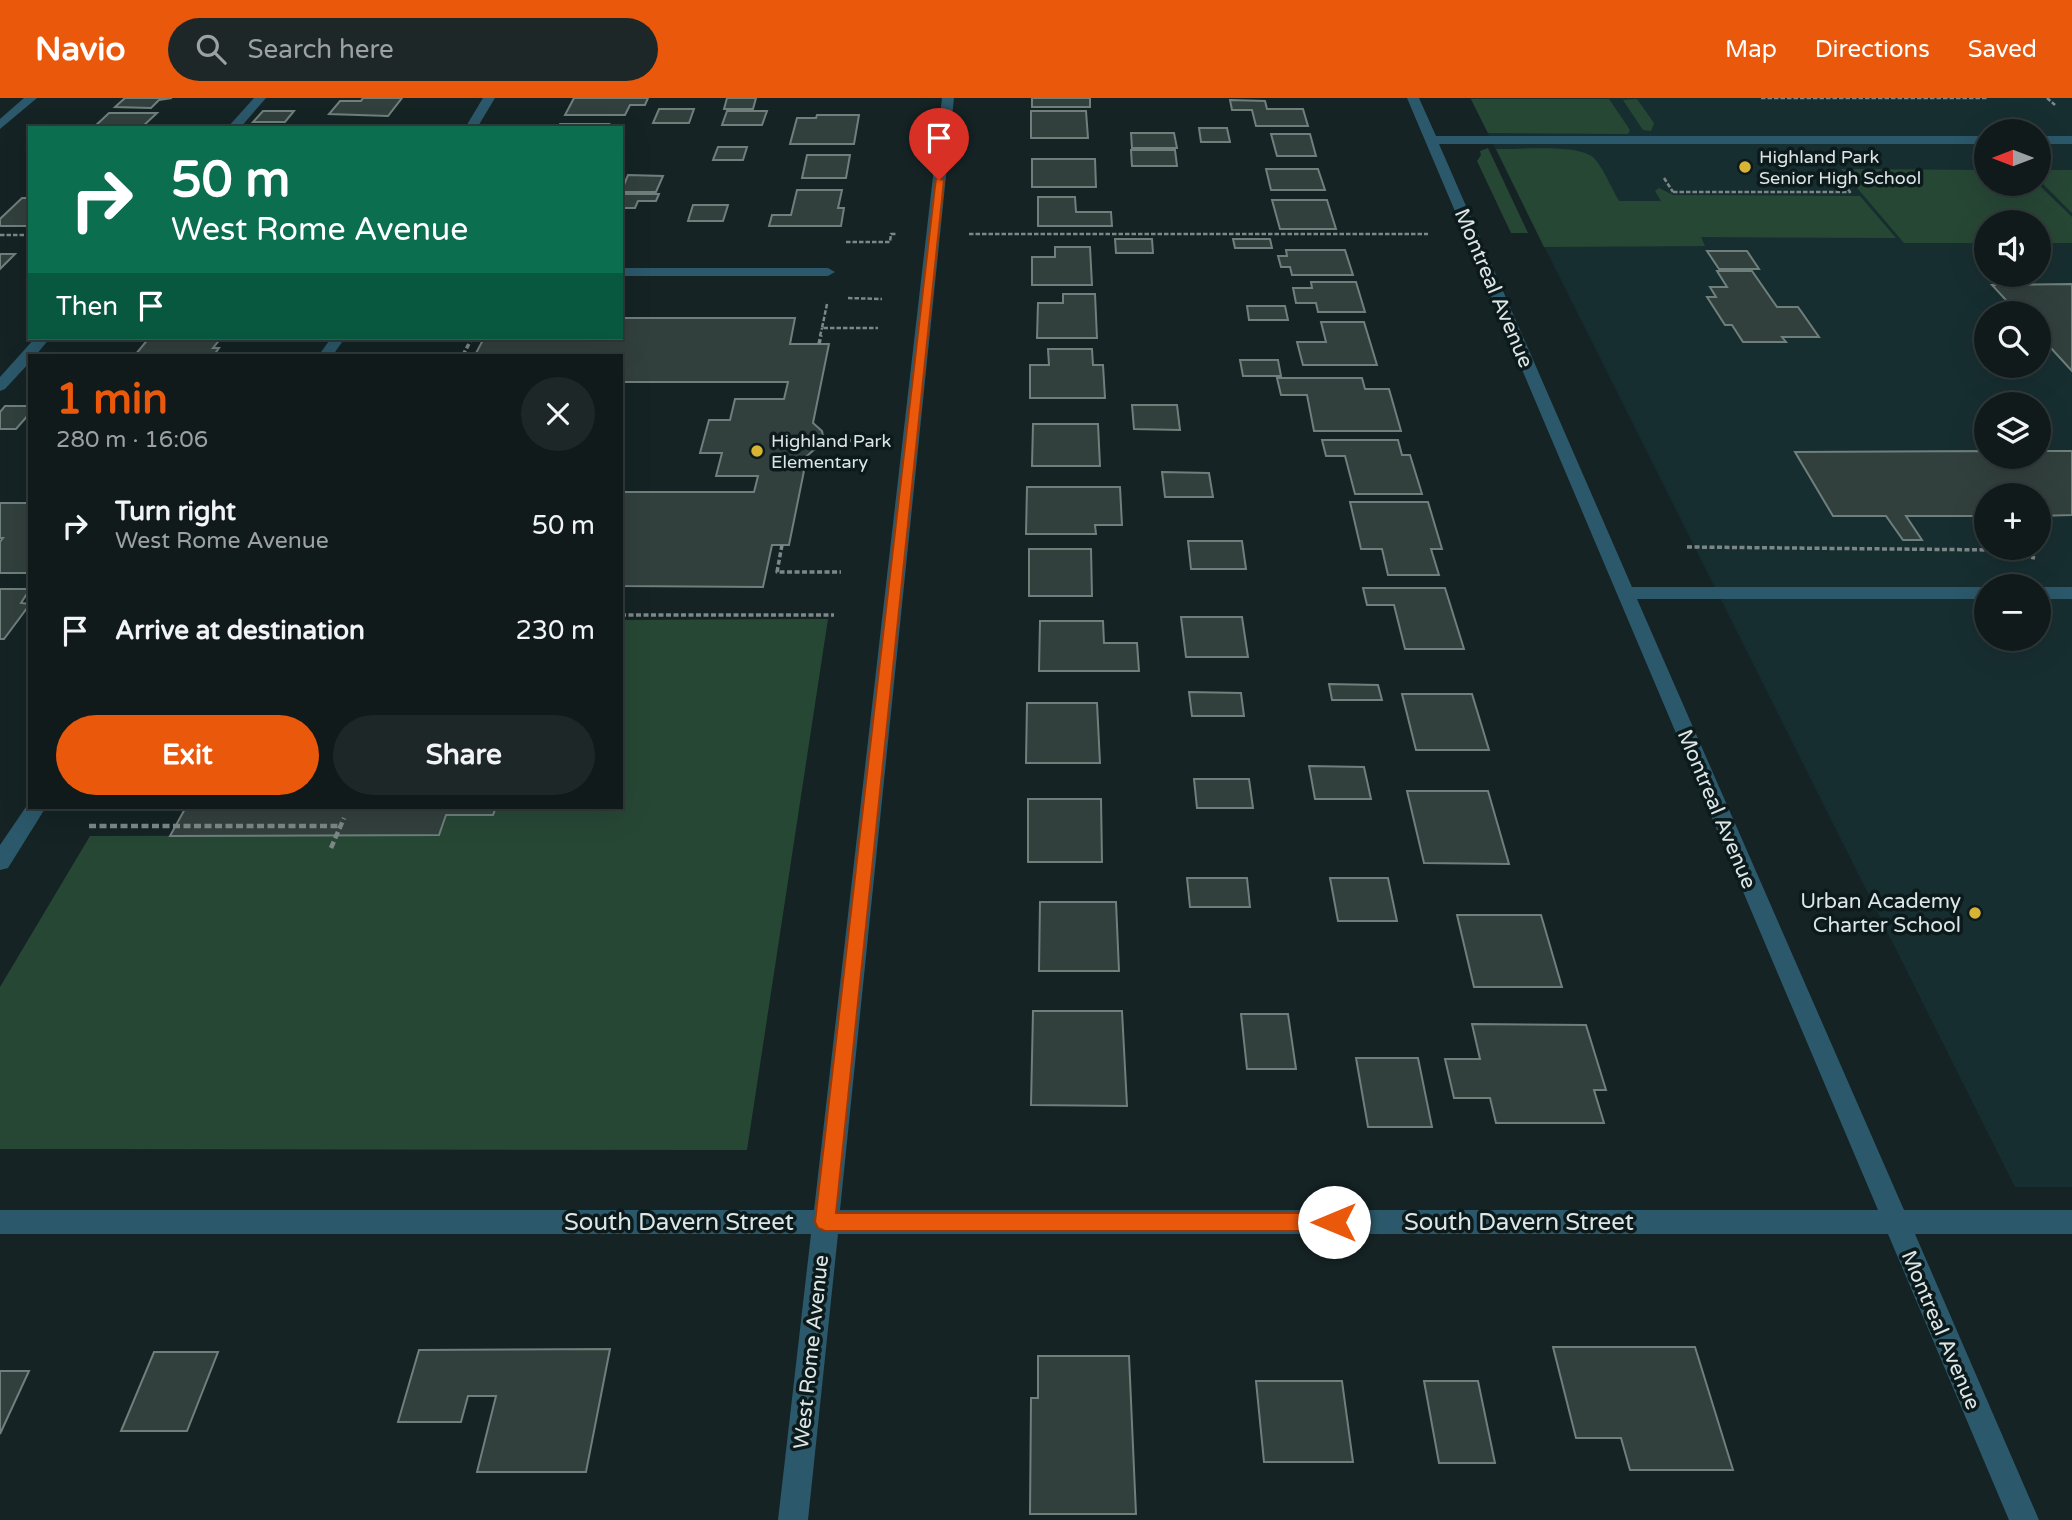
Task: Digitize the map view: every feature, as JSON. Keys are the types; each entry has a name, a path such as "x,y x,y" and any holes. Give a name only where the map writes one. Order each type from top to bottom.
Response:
{"street":[{"path":"0,125 31,98"},
{"path":"235,126 260,98"},
{"path":"472,126 489,98"},
{"name":"West Rome Avenue","path":"793,1520 948,98"},
{"name":"Montreal Avenue","path":"1413,98 2024,1520"},
{"path":"1431,140 1974,140"},
{"path":"2051,140 2072,140"},
{"path":"623,272 828,272"},
{"path":"29,354 41,340"},
{"path":"0,386 28,355"},
{"path":"1625,593 1974,593"},
{"path":"2051,593 2072,593"},
{"path":"0,862 35,809"},
{"name":"South Davern Street","path":"0,1222 2072,1222"}],"path":[{"path":"1762,98 1988,98"},
{"path":"1664,178 1675,194 1850,192 1836,174"},
{"path":"836,242 890,242 891,234 1428,234"},
{"path":"0,235 28,235"},
{"path":"819,344 829,298"},
{"path":"822,328 878,328"},
{"path":"824,441 861,440"},
{"path":"782,545 777,572 841,572"},
{"path":"1687,547 1997,550 2046,562"},
{"path":"623,615 834,615"},
{"path":"331,848 344,818"},
{"path":"89,827 341,826"}],"shaded area":[{"name":"Urban Academy Charter School","path":"1470,98 2072,98 2072,1187 2015,1187"}],"green space":[{"path":"1471,99 1609,99 1630,130 1628,134 1488,133"},
{"path":"1637,99 1654,123 1651,131 1643,130 1623,100"},
{"path":"1488,148 1528,233 1511,233 1477,161 1481,155 1480,151"},
{"path":"1547,148 1586,153 1598,162 1619,201 1661,201 1655,191 1659,188 1673,195 1860,196 1896,238 1701,237 1705,246 1544,247 1496,149"},
{"path":"1841,169 1974,170 1974,196 2050,196 2072,217 2072,243 2051,243 2051,210 1974,210 1974,243 1904,243"},
{"path":"2051,170 2072,170 2072,213 2051,192"},
{"path":"828,619 747,1150 0,1149 0,987 90,836 438,835 446,815 493,815 495,809 623,809 623,620"}],"building":[{"path":"125,98 172,98 159,100 151,108 115,107"},
{"path":"363,98 402,98 388,116 329,114 340,101 361,101"},
{"path":"574,98 648,98 645,105 630,105 625,115 565,115"},
{"path":"727,98 756,98 753,109 724,109"},
{"path":"1032,98 1090,98 1090,107 1032,107"},
{"path":"1230,100 1265,101 1267,109 1303,109 1308,126 1256,126 1252,110 1232,110"},
{"path":"659,109 694,109 689,123 653,123"},
{"path":"263,111 294,111 285,122 253,122"},
{"path":"727,111 767,111 762,125 722,125"},
{"path":"1031,111 1086,111 1088,138 1031,138"},
{"path":"109,113 157,113 143,126 95,126"},
{"path":"817,115 859,115 854,144 790,144 797,118 816,118"},
{"path":"560,124 609,124 608,126 559,126"},
{"path":"1199,128 1227,128 1230,142 1201,142"},
{"path":"1131,133 1174,133 1177,148 1132,148"},
{"path":"1271,134 1310,134 1316,156 1277,156"},
{"path":"718,147 747,147 743,160 713,160"},
{"path":"1131,150 1175,150 1177,166 1132,166"},
{"path":"807,155 850,155 846,178 802,178"},
{"path":"1032,159 1095,159 1096,187 1032,187"},
{"path":"1266,169 1318,169 1325,190 1271,190"},
{"path":"628,175 663,176 656,192 623,192"},
{"path":"797,190 842,190 838,208 844,208 841,226 769,226 772,215 791,215"},
{"path":"623,194 659,194 656,201 638,201 635,208 623,208"},
{"path":"1038,197 1075,197 1076,212 1111,212 1112,226 1038,226"},
{"path":"22,198 28,198 28,226 0,226 0,219"},
{"path":"1272,200 1327,200 1336,229 1280,229"},
{"path":"693,205 728,205 723,221 688,221"},
{"path":"1115,239 1152,239 1153,253 1116,253"},
{"path":"1233,239 1270,239 1272,248 1235,248"},
{"path":"1055,247 1090,247 1092,285 1032,285 1032,257 1055,257"},
{"path":"1286,250 1345,250 1353,275 1292,275 1290,267 1281,267 1278,256 1287,256"},
{"path":"1707,251 1747,251 1759,269 1719,269"},
{"path":"0,254 15,254 0,269"},
{"path":"1717,271 1752,271 1777,307 1798,307 1819,337 1782,337 1786,342 1743,342 1732,325 1725,325 1707,297 1716,297 1710,287 1727,287"},
{"path":"1311,282 1356,282 1365,312 1318,312 1316,303 1296,303 1293,288 1312,288"},
{"path":"2051,284 2072,284 2072,371 2051,348 2051,301 2007,301 1994,287 2051,287"},
{"path":"1063,294 1095,294 1097,338 1037,338 1038,303 1063,303"},
{"path":"1247,306 1285,306 1288,320 1249,320"},
{"name":"Highland Park Elementary","path":"623,318 795,318 790,344 829,344 813,423 822,431 824,441 807,456 789,545 772,545 763,587 623,586 623,492 754,492 758,476 716,476 722,453 700,453 709,420 730,420 735,399 784,399 788,382 623,382 623,354 476,354 483,340 623,340"},
{"path":"1321,322 1364,322 1377,365 1303,365 1297,342 1326,342"},
{"path":"147,340 219,340 213,348 219,348 215,354 136,354"},
{"path":"1048,349 1092,349 1093,365 1103,365 1105,398 1030,398 1030,365 1049,365"},
{"path":"1240,360 1278,360 1281,376 1243,376"},
{"path":"1277,378 1362,378 1365,389 1389,389 1401,431 1314,431 1307,395 1281,395"},
{"path":"1132,405 1177,405 1180,430 1134,429"},
{"path":"5,406 28,406 28,415 16,429 0,429 0,412"},
{"path":"1033,424 1098,424 1100,466 1032,466"},
{"path":"1322,440 1398,440 1402,455 1410,455 1422,494 1355,494 1345,456 1326,456"},
{"path":"1974,451 1974,469 2051,469 2051,451 2072,451 2072,515 2051,516 2051,483 1974,483 1974,516 1906,516 1922,540 1903,540 1886,516 1833,516 1795,452"},
{"path":"1162,472 1209,473 1213,497 1165,497"},
{"path":"1027,487 1120,487 1122,525 1095,525 1096,534 1026,534"},
{"path":"1350,502 1428,502 1442,549 1431,549 1439,575 1388,575 1382,549 1361,549"},
{"path":"0,503 28,503 28,573 0,573 0,542 3,538 0,538"},
{"path":"1188,541 1242,541 1246,569 1191,569"},
{"path":"1029,549 1091,549 1092,596 1029,596"},
{"path":"1363,588 1445,588 1464,649 1405,649 1394,605 1367,605"},
{"path":"0,589 28,589 21,603 28,604 28,607 4,639 0,639"},
{"path":"1181,617 1242,617 1248,657 1186,657"},
{"path":"1040,621 1103,621 1104,643 1137,643 1139,671 1039,671"},
{"path":"1329,684 1378,685 1382,700 1332,700"},
{"path":"1189,692 1241,693 1244,716 1192,716"},
{"path":"1402,694 1472,694 1489,750 1416,750"},
{"path":"1027,703 1097,703 1100,763 1026,763"},
{"path":"1309,766 1364,767 1371,799 1315,799"},
{"path":"1194,779 1249,779 1253,808 1197,808"},
{"path":"1407,791 1488,791 1509,864 1424,863"},
{"path":"1028,799 1101,799 1102,862 1028,862"},
{"path":"185,809 495,809 493,815 446,815 439,835 170,836"},
{"path":"1187,878 1247,878 1250,907 1190,907"},
{"path":"1330,878 1388,878 1397,921 1338,921"},
{"path":"1040,902 1116,902 1119,971 1039,971"},
{"path":"1457,915 1541,915 1562,987 1474,987"},
{"path":"1033,1011 1122,1011 1127,1106 1031,1105"},
{"path":"1241,1014 1288,1014 1296,1069 1247,1069"},
{"path":"1472,1024 1586,1025 1606,1090 1594,1090 1604,1123 1496,1123 1490,1098 1454,1098 1445,1059 1480,1059"},
{"path":"1356,1058 1418,1058 1432,1127 1368,1127"},
{"path":"1553,1347 1695,1347 1733,1470 1630,1470 1621,1438 1576,1438"},
{"path":"610,1349 586,1472 477,1472 496,1396 468,1396 461,1422 398,1422 419,1350"},
{"path":"154,1352 218,1352 187,1431 121,1431"},
{"path":"1038,1356 1129,1356 1136,1514 1030,1514 1031,1398 1038,1398"},
{"path":"0,1371 29,1371 0,1434"},
{"path":"1256,1381 1342,1381 1353,1462 1264,1462"},
{"path":"1424,1381 1478,1381 1495,1463 1439,1463"}],"place":[{"name":"Highland Park Senior High School","path":"1745,167"},
{"name":"Highland Park Elementary","path":"757,451"},
{"name":"Urban Academy Charter School","path":"1975,913"}],"route":[{"path":"939,180 825,1222 1334,1222"}]}
